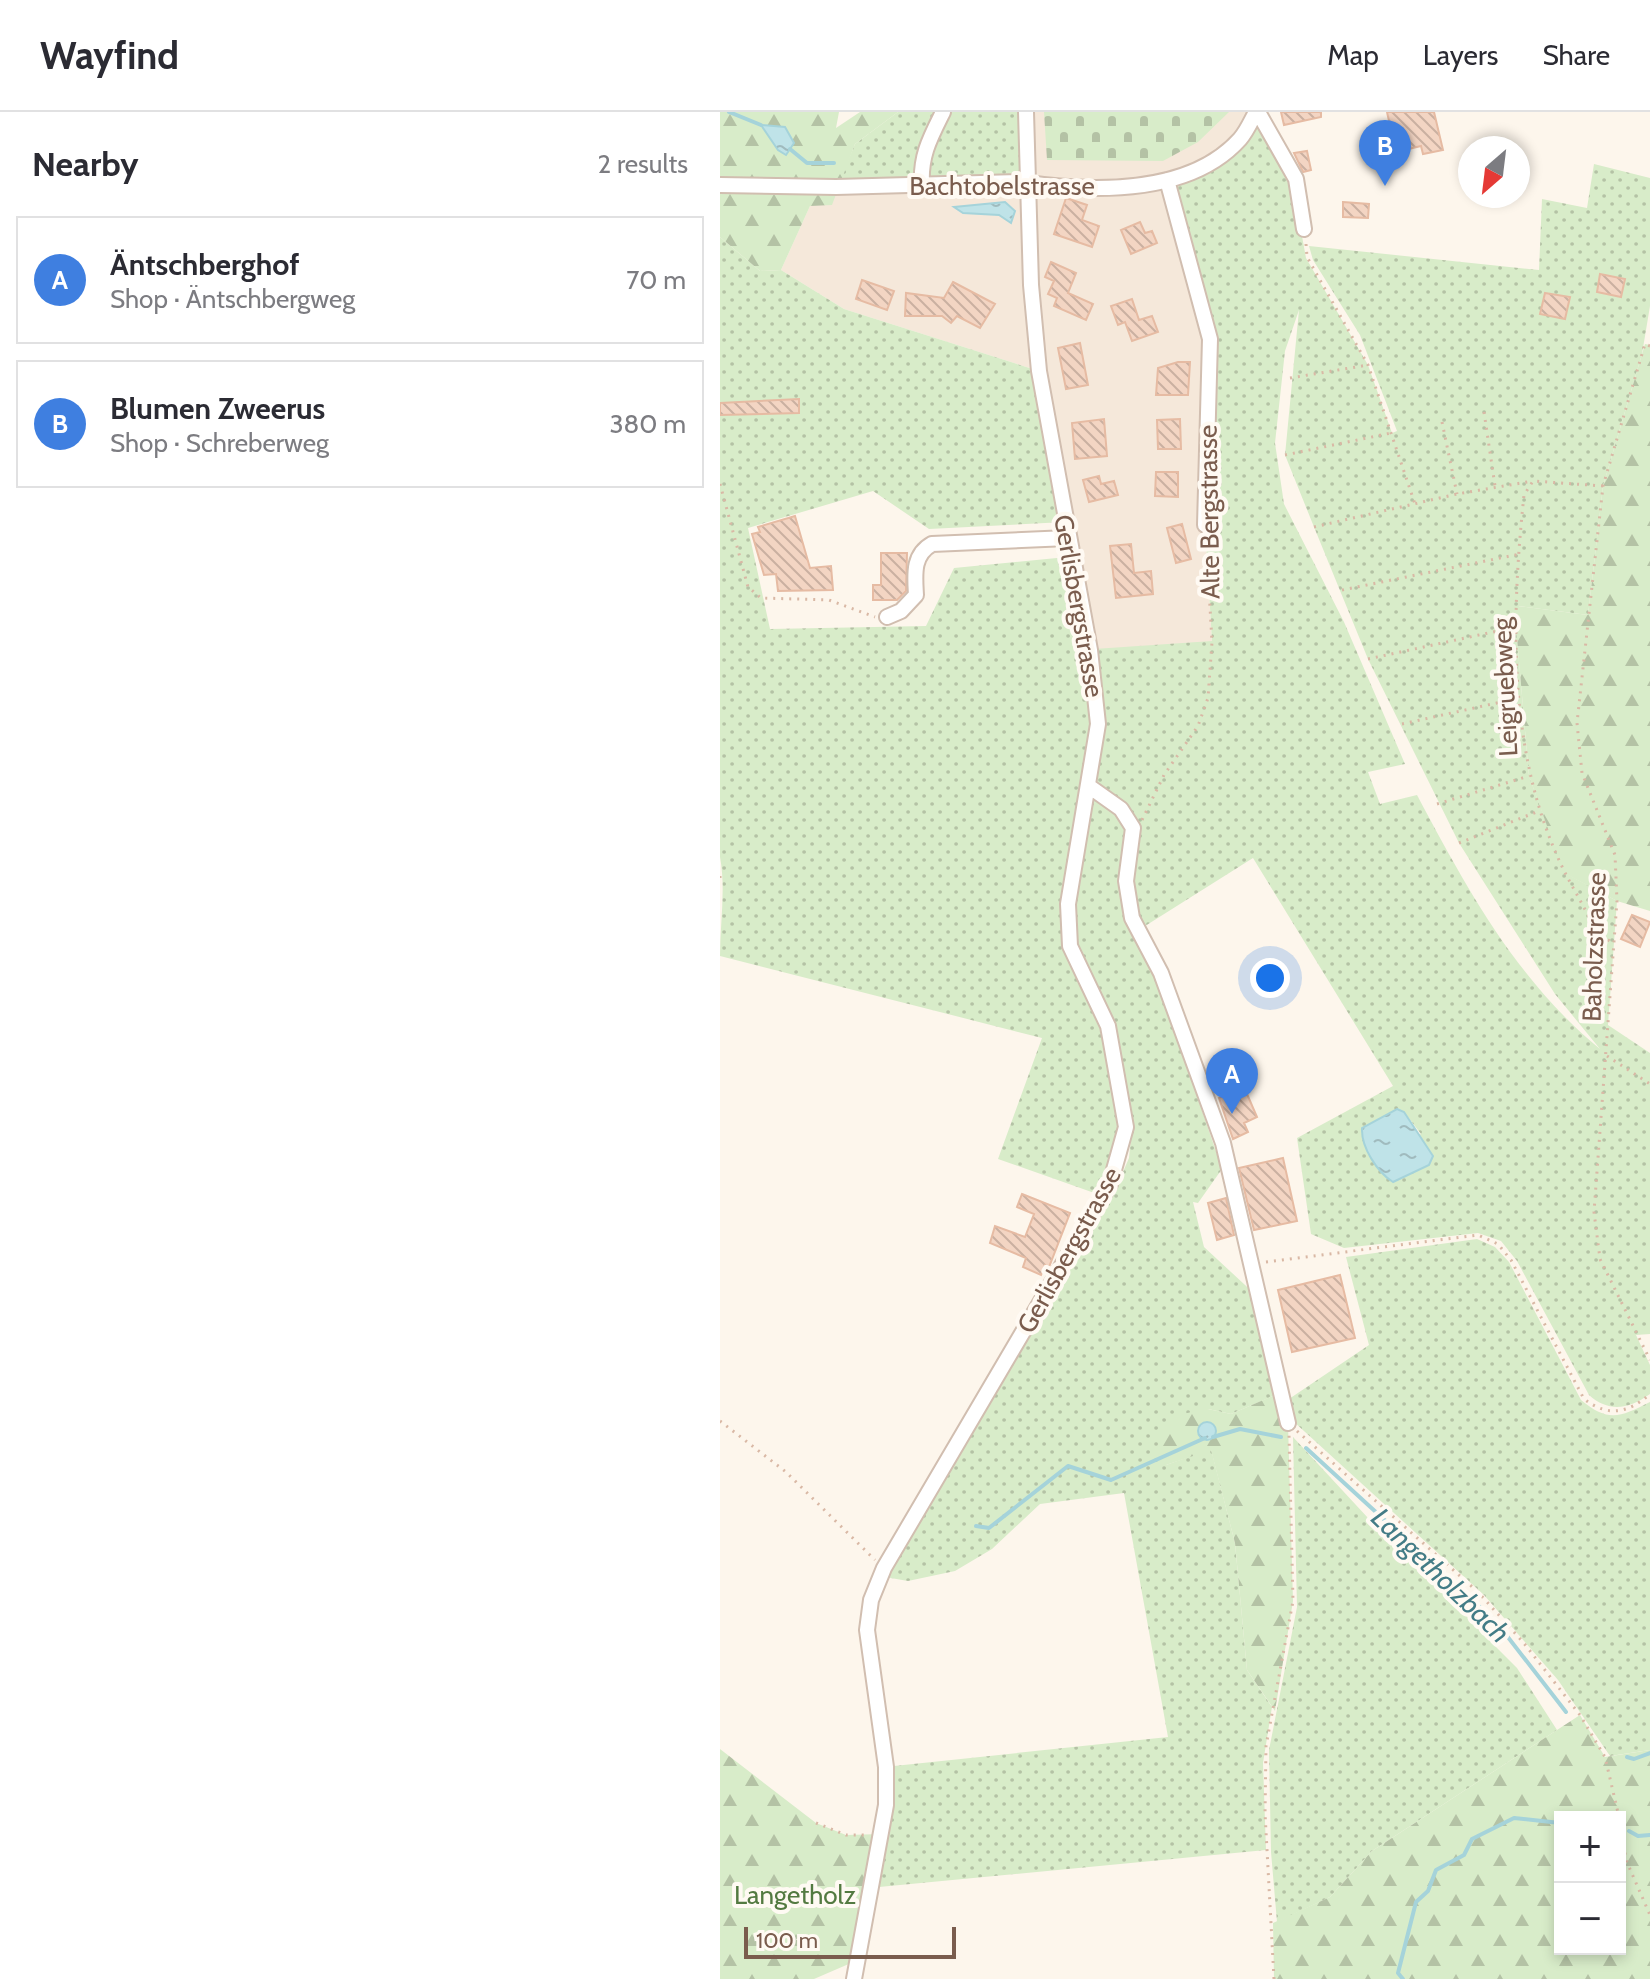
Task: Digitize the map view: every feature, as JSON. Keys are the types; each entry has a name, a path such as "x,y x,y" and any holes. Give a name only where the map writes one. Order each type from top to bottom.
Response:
{"street":[{"path":"922,186 921,164 925,147 943,112"},
{"name":"Gerlisbergstrasse","path":"854,1979 882,1834 886,1767 867,1630 871,1600 884,1568 1095,1209 1122,1150 1126,1127 1108,1026 1070,946 1068,904 1090,787 1098,724 1090,650 1039,371 1031,285 1026,112"},
{"path":"1257,112 1296,179 1304,229"},
{"name":"Bachtobelstrasse","path":"720,185 1132,185 1167,180 1219,157 1241,138 1257,112"},
{"name":"Alte Bergstrasse","path":"1167,180 1210,339 1205,525"},
{"path":"887,617 901,611 916,595 915,565 924,549 932,544 1068,538"},
{"path":"1090,787 1121,809 1133,828 1126,881 1132,918 1161,973 1223,1143 1288,1423"}],"path":[{"path":"1304,229 1307,257 1368,365 1415,504"},
{"name":"Baholzstrasse","path":"1647,345 1603,486 1577,723 1582,773 1615,855 1617,901 1594,1212 1600,1259 1650,1360"},
{"path":"1290,378 1368,365"},
{"path":"1484,412 1495,486"},
{"path":"1442,422 1457,494"},
{"path":"1285,455 1391,433"},
{"path":"1314,527 1495,486 1533,481 1603,486"},
{"name":"Leigruebweg","path":"1533,481 1523,496 1516,627 1519,698 1529,776 1539,811 1564,873 1600,935 1612,942"},
{"path":"720,484 748,587 761,598 829,600 867,616 887,617"},
{"name":"Alte Bergstrasse","path":"1133,828 1141,822 1164,775 1198,726 1208,698 1212,642 1205,525"},
{"path":"1342,590 1520,554"},
{"path":"1368,659 1516,627"},
{"path":"1402,724 1519,698"},
{"path":"1437,804 1529,776"},
{"path":"1459,843 1539,811"},
{"path":"1607,1056 1650,1084"},
{"path":"1252,1264 1478,1235 1498,1244 1511,1260 1584,1399 1599,1411 1616,1413 1650,1394"},
{"path":"720,1421 786,1472 884,1568"},
{"path":"1288,1423 1478,1592 1523,1642 1580,1715 1605,1757 1618,1811"},
{"path":"1274,1979 1265,1813 1266,1746 1293,1601 1288,1423"},
{"path":"816,1823 846,1835 882,1834"},
{"path":"1626,1860 1650,1915"}],"shaded area":[{"path":"1026,112 1250,112 1238,135 1216,153 1205,525 1212,642 1090,650 1039,371 844,309 781,270 810,206 836,187"}],"green space":[{"path":"720,112 839,112 836,128 860,112 898,112 855,144 832,205 810,206 781,270 760,271 720,237"},
{"path":"898,112 1026,112 1030,184 837,187 855,144"},
{"path":"1044,112 1229,112 1198,142 1163,161 1047,160"},
{"path":"1261,122 1292,181 1306,258 1368,365 1392,433 1397,431 1360,335 1313,260 1309,246 1539,270 1542,199 1587,208 1594,164 1650,178 1650,306 1642,354 1603,486 1588,615 1519,606 1516,627 1529,776 1565,873 1617,901 1608,1025 1650,1053 1650,1334 1636,1335 1650,1365 1650,1394 1619,1407 1604,1405 1589,1395 1517,1261 1501,1241 1478,1233 1344,1248 1311,1234 1297,1138 1393,1086 1253,858 1134,933 1156,976 1222,1169 1198,1203 1193,1202 1204,1247 1258,1297 1280,1393 1231,1414 1208,1409 1166,1465 1211,1449 1235,1543 1247,1670 1272,1707 1263,1763 1266,1850 879,1887 893,1809 894,1766 1168,1737 1124,1493 1040,1504 992,1549 955,1571 908,1581 885,1577 1116,1188 1129,1158 1132,1127 1077,944 1075,905 1105,727 1094,649 1212,641 1205,525 1210,339 1167,180 1221,162","holes":["1299,310 1285,455 1314,527 1368,659 1459,843 1555,994 1600,1049 1543,994 1519,964 1475,899 1417,795 1380,804 1368,772 1405,764 1344,622 1284,504 1275,443 1285,351","1397,1109 1405,1113 1421,1134 1371,1157 1362,1138 1362,1128"]},
{"path":"720,237 760,271 781,270 844,309 1039,371 1065,522 929,529 873,491 748,528 770,629 926,626 954,568 1067,557 1094,722 1067,947 1104,1027 1122,1127 1100,1195 998,1159 1042,1038 720,956 723,894 720,857"},
{"path":"1645,344 1650,345 1650,911 1617,901 1564,873 1529,776 1516,627 1518,606 1588,615 1603,486"},
{"path":"1477,1239 1495,1247 1509,1262 1581,1400 1607,1415 1622,1414 1650,1402 1650,1750 1610,1756 1558,1680 1484,1595 1293,1421 1289,1399 1369,1345 1346,1257"},
{"path":"1282,1392 1288,1423 1293,1601 1275,1711 1247,1670 1235,1543 1211,1450 1166,1465 1155,1434 1177,1415 1208,1409 1231,1414"},
{"path":"1293,1437 1381,1532 1489,1624 1480,1631 1517,1668 1557,1730 1372,1851 1330,1897 1277,1922 1271,1852 1269,1750 1297,1607"},
{"path":"1580,1715 1605,1757 1650,1750 1650,1979 1274,1979 1273,1923 1330,1897 1372,1851"},
{"name":"Langetholz","path":"720,1749 816,1823 846,1835 882,1834 858,1960 814,1979 720,1979"}],"water":[{"path":"761,125 785,127 794,143 786,155 778,150"},
{"path":"1005,202 1015,211 1011,223 999,215 963,213 954,207"},
{"path":"1397,1109 1404,1112 1433,1156 1429,1165 1393,1182 1371,1158 1362,1128"},
{"path":"1203,1422 1211,1422 1216,1431 1214,1438 1203,1440 1198,1435 1198,1427"}],"building":[{"path":"1281,112 1321,112 1321,117 1284,125"},
{"path":"1387,112 1434,112 1443,150 1423,154 1421,146 1396,152"},
{"path":"1307,151 1311,170 1303,172 1294,153"},
{"path":"1066,198 1087,205 1082,220 1099,226 1092,247 1054,234"},
{"path":"1343,202 1369,204 1368,218 1343,217"},
{"path":"1140,222 1145,233 1152,231 1157,243 1131,254 1121,230"},
{"path":"1051,262 1076,273 1068,293 1093,304 1086,320 1054,306 1057,298 1048,294 1054,281 1045,277"},
{"path":"1600,274 1625,279 1621,297 1597,292"},
{"path":"862,280 894,291 887,310 856,299"},
{"path":"953,282 995,304 980,328 957,316 951,323 942,316 905,316 906,293 944,298"},
{"path":"1545,293 1570,297 1565,319 1540,314"},
{"path":"1132,299 1139,320 1152,316 1158,332 1132,341 1125,322 1118,325 1111,306"},
{"path":"1080,343 1088,385 1066,389 1058,348"},
{"path":"1190,362 1188,395 1156,395 1158,368"},
{"path":"799,399 799,413 720,415 720,403"},
{"path":"1104,419 1107,456 1075,459 1072,423"},
{"path":"1180,419 1181,449 1158,449 1157,420"},
{"path":"1156,472 1178,472 1178,497 1155,496"},
{"path":"1099,476 1101,484 1114,481 1118,495 1089,502 1083,480"},
{"path":"795,516 810,568 831,566 833,590 778,591 776,574 764,575 752,534 760,532 758,527"},
{"path":"1182,524 1191,559 1176,563 1167,528"},
{"path":"1131,544 1134,573 1151,571 1153,594 1116,598 1110,546"},
{"path":"881,553 907,553 906,591 897,600 873,600 873,585 881,585"},
{"path":"1632,915 1650,922 1640,947 1621,939"},
{"path":"1244,1087 1257,1117 1244,1123 1248,1132 1233,1139 1219,1098"},
{"path":"1283,1158 1297,1221 1254,1230 1239,1168"},
{"path":"1022,1194 1070,1213 1049,1267 1045,1265 1041,1275 1023,1267 1026,1258 990,1243 995,1226 1025,1237 1034,1214 1017,1207"},
{"path":"1226,1198 1234,1235 1217,1240 1208,1203"},
{"path":"1340,1275 1355,1338 1292,1352 1278,1290"}],"waterway":[{"path":"729,112 761,125"},
{"path":"790,149 807,163 834,163"},
{"name":"Langetholzbach","path":"1213,1437 1240,1429 1281,1437"},
{"name":"Langetholzbach","path":"976,1526 989,1528 1068,1466 1111,1480 1205,1438"},
{"name":"Langetholzbach","path":"1306,1448 1497,1623 1566,1712"},
{"name":"Langetholzbach","path":"1627,1757 1634,1759 1650,1753"},
{"path":"1403,1979 1398,1973 1416,1902 1428,1891 1436,1870 1464,1855 1472,1839 1514,1818 1554,1822"},
{"path":"1629,1831 1638,1836 1650,1835"}],"place":[{"name":"Blumen Zweerus","path":"1385,186"},
{"name":"Äntschberghof","path":"1232,1114"}]}
